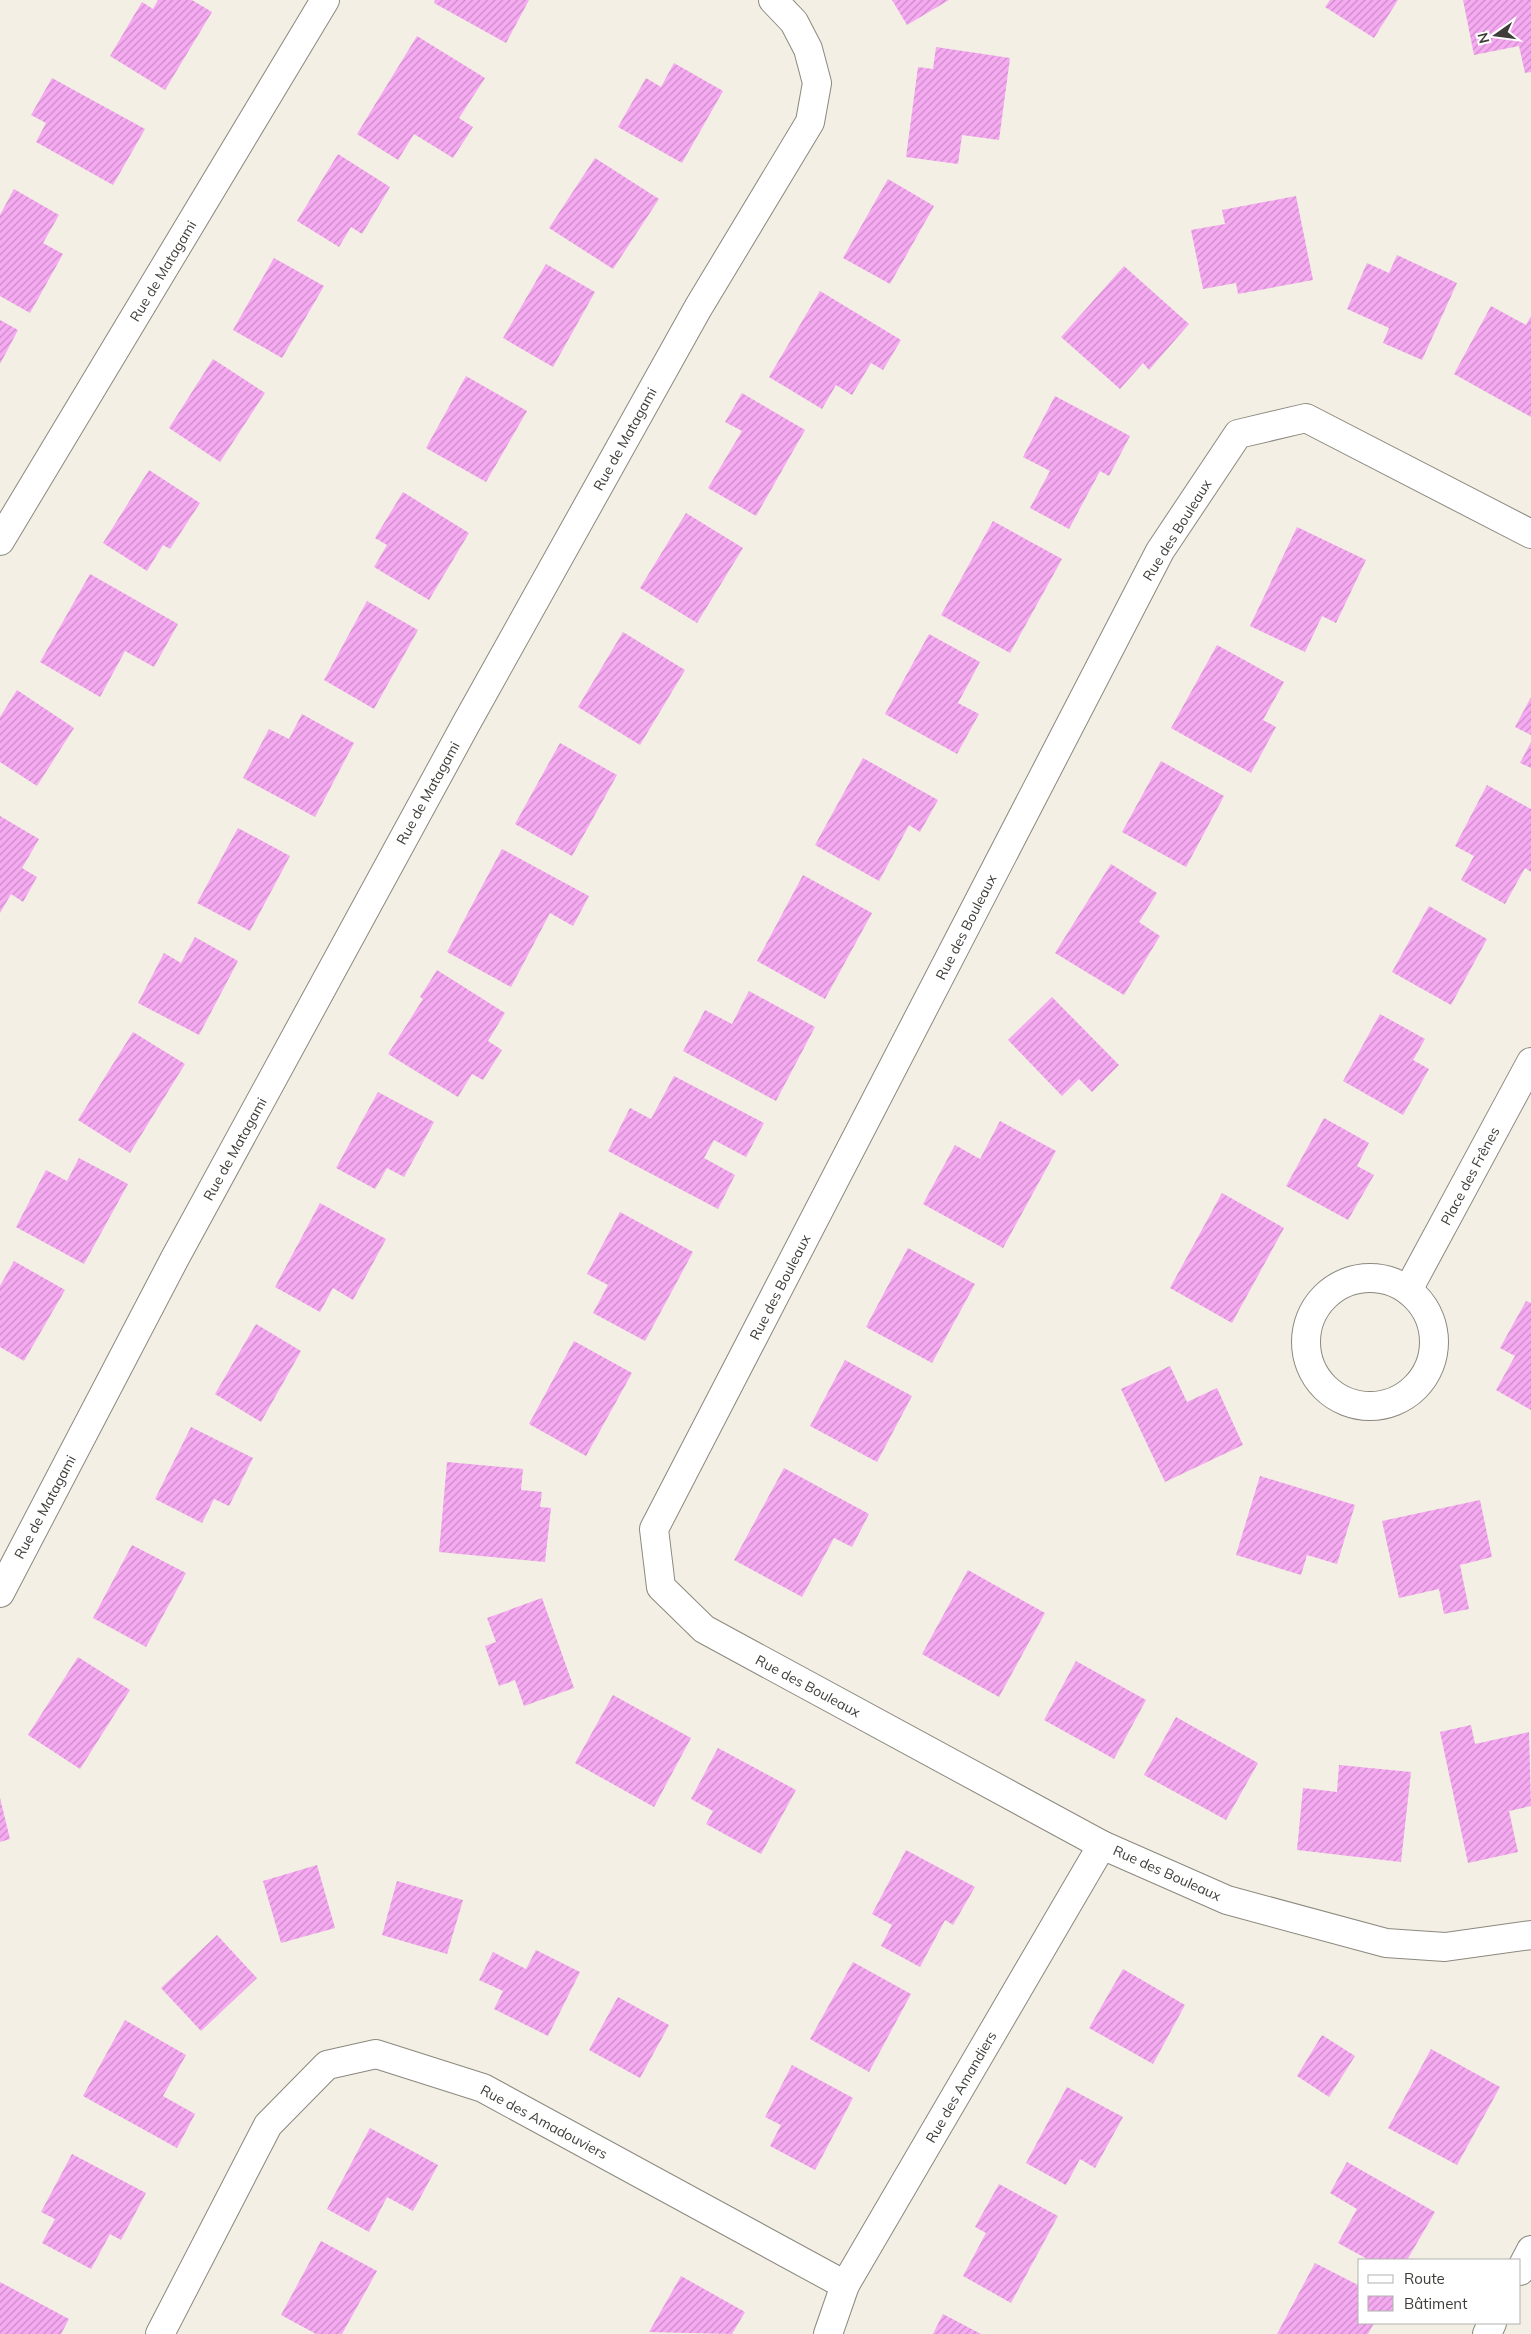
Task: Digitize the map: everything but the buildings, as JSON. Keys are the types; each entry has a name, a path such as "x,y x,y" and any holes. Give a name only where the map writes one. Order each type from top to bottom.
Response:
{"street":[{"name":"Rue de Matagami","path":"0,541 325,0"},
{"name":"Rue de Matagami","path":"0,1593 175,1258 462,731 698,308 810,122 817,82 808,49 794,22 773,0"},
{"name":"Rue des Bouleaux","path":"1531,534 1306,418 1238,434 1160,551 654,1529 661,1587 704,1629 1102,1845 1226,1900 1386,1943 1445,1947 1531,1935"},
{"name":"Place des Frênes","path":"1408,1290 1531,1062"},
{"path":"1366,1278 1388,1280 1408,1290 1427,1311 1434,1333 1433,1356 1425,1376 1410,1393 1398,1401 1383,1405 1353,1404 1337,1398 1320,1383 1309,1363 1306,1333 1312,1313 1325,1295 1344,1283 1366,1278"},
{"name":"Rue des Amandiers","path":"828,2334 845,2286 1102,1845"},
{"name":"Rue des Amadouviers","path":"160,2334 268,2125 327,2065 376,2054 483,2088 845,2286"},
{"path":"1521,2269 1531,2250"}]}
